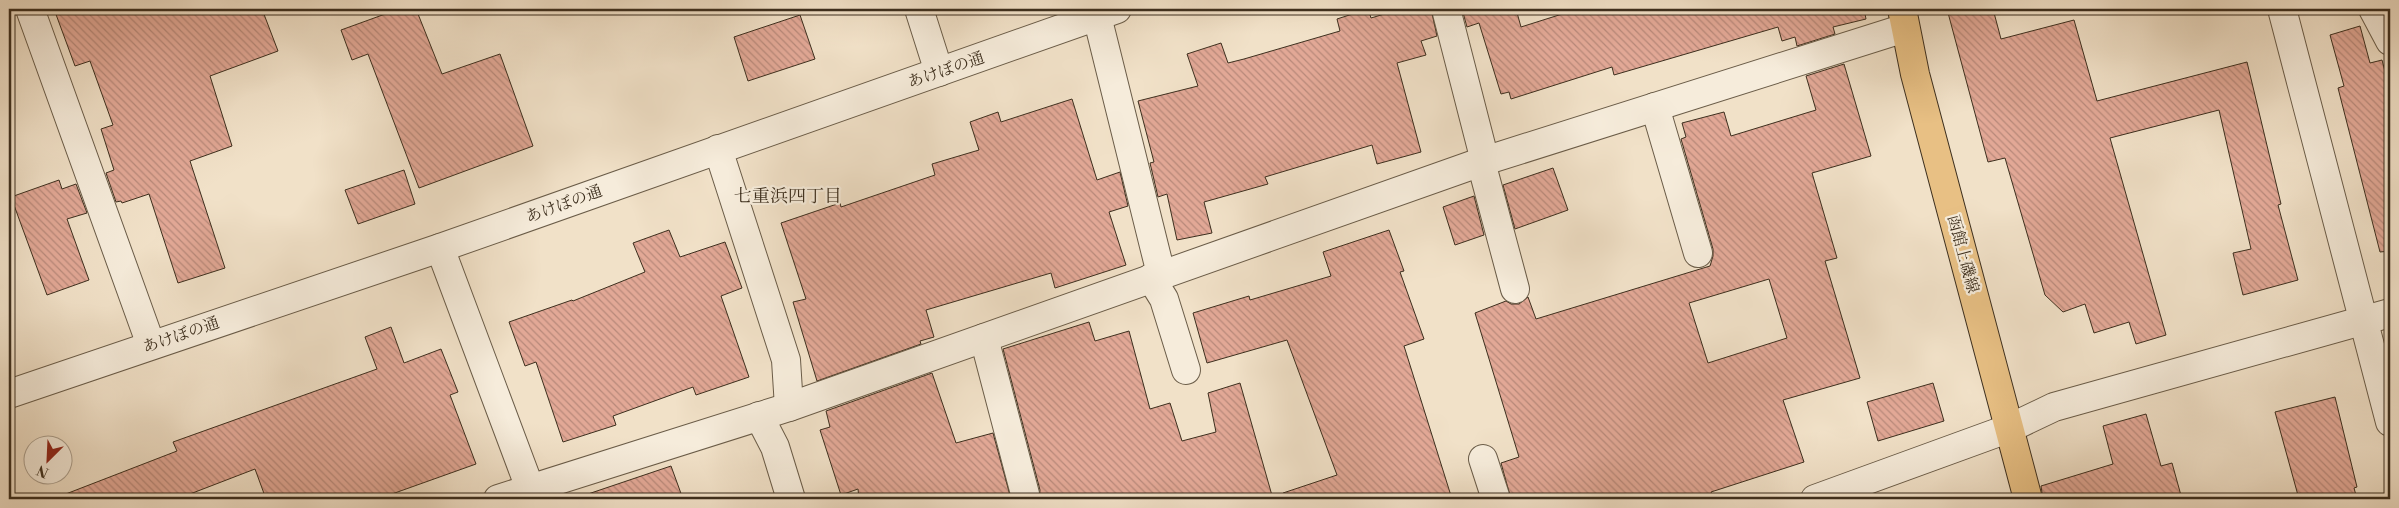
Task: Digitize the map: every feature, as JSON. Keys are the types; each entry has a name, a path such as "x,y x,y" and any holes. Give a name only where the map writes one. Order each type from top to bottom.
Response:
{"main road":[{"name":"函館上磯線","path":"1903,18 1915,74 2028,499"}],"street":[{"path":"30,9 151,345"},
{"path":"918,9 939,72"},
{"path":"1446,9 1515,289"},
{"path":"2282,9 2390,422"},
{"path":"2374,9 2390,41"},
{"path":"1107,12 1156,276 1186,370"},
{"name":"あけぼの通","path":"9,394 440,248 1107,12"},
{"path":"498,499 531,493 789,407 1156,276 1483,162 1655,107 1903,18"},
{"path":"1655,107 1698,253"},
{"path":"718,149 786,360 789,407"},
{"path":"440,248 531,493"},
{"path":"1815,499 2010,428 2054,407 2390,314"},
{"path":"984,338 1025,494"},
{"path":"759,416 775,447 791,499"},
{"path":"1483,459 1496,499"}],"water":[{"path":"10,481 17,499 9,499"}],"building":[{"path":"54,9 262,9 278,51 210,76 232,146 190,161 225,268 178,283 149,194 122,203 121,201 116,202 106,173 114,170 101,129 113,125 90,61 75,66"},
{"path":"399,9 416,9 442,74 500,54 533,146 419,188 368,54 352,60 341,30"},
{"path":"1368,9 1371,18 1401,9 1431,9 1437,36 1421,41 1426,55 1397,63 1421,152 1377,164 1372,145 1265,177 1268,184 1204,202 1212,233 1177,240 1167,194 1158,197 1150,163 1154,162 1138,101 1198,86 1187,54 1221,43 1228,63 1340,31 1337,19"},
{"path":"1462,9 1516,9 1521,27 1578,9 1864,9 1866,19 1833,27 1835,34 1797,46 1795,37 1782,41 1778,27 1614,75 1612,67 1511,99 1509,92 1501,94 1479,23 1467,27"},
{"path":"1947,9 1993,9 2001,39 2074,20 2097,101 2247,62 2281,204 2278,205 2298,280 2243,295 2233,253 2251,249 2219,110 2110,138 2166,335 2136,344 2129,322 2094,333 2085,304 2063,312 2045,295 2005,158 1988,162"},
{"path":"800,15 815,59 748,81 734,37"},
{"path":"2360,26 2370,63 2382,60 2390,91 2390,251 2380,252 2338,88 2344,86 2330,35"},
{"path":"1844,64 1871,156 1812,173 1837,258 1825,261 1860,378 1783,400 1804,462 1711,492 1714,499 1511,499 1501,463 1519,457 1475,313 1506,301 1511,304 1519,304 1528,297 1536,319 1710,266 1713,249 1681,139 1686,137 1682,123 1724,112 1731,136 1816,110 1806,76","holes":["1769,279 1787,338 1708,363 1689,303"]},
{"path":"1072,99 1097,180 1120,172 1128,206 1109,212 1126,265 1055,288 1051,273 926,310 934,337 920,341 921,344 817,381 793,302 806,299 781,223 840,203 841,207 935,175 932,164 979,150 970,122 998,112 1001,122"},
{"path":"1553,168 1568,210 1515,229 1503,185"},
{"path":"404,170 415,204 358,224 345,190"},
{"path":"59,180 62,189 76,184 87,213 67,219 89,280 47,295 11,197"},
{"path":"1474,196 1484,235 1455,245 1443,207"},
{"path":"669,230 680,257 725,242 742,288 721,296 749,377 696,395 693,387 613,416 616,425 563,442 536,362 525,366 509,322 573,301 645,272 633,243"},
{"path":"1389,230 1404,271 1400,272 1424,339 1404,346 1452,499 1284,499 1283,493 1337,475 1287,340 1207,363 1193,313 1249,296 1250,300 1331,276 1323,252"},
{"path":"1089,322 1095,341 1129,331 1150,409 1170,403 1182,441 1216,432 1208,393 1240,383 1273,499 1039,499 1040,490 1003,349"},
{"path":"391,327 404,363 441,349 458,392 450,395 476,464 378,499 266,499 255,469 177,499 59,499 58,497 177,451 173,442 377,369 365,337"},
{"path":"932,373 956,443 993,433 1011,499 859,499 858,489 841,495 820,430 830,427 826,411"},
{"path":"1933,383 1944,421 1878,441 1867,402"},
{"path":"2335,397 2357,487 2354,488 2357,499 2299,499 2275,412"},
{"path":"2146,414 2161,466 2172,463 2182,499 2043,499 2041,486 2113,464 2103,426"},
{"path":"671,466 683,499 589,499 588,494"}],"district":[{"name":"七重浜四丁目","path":"788,196"}]}
